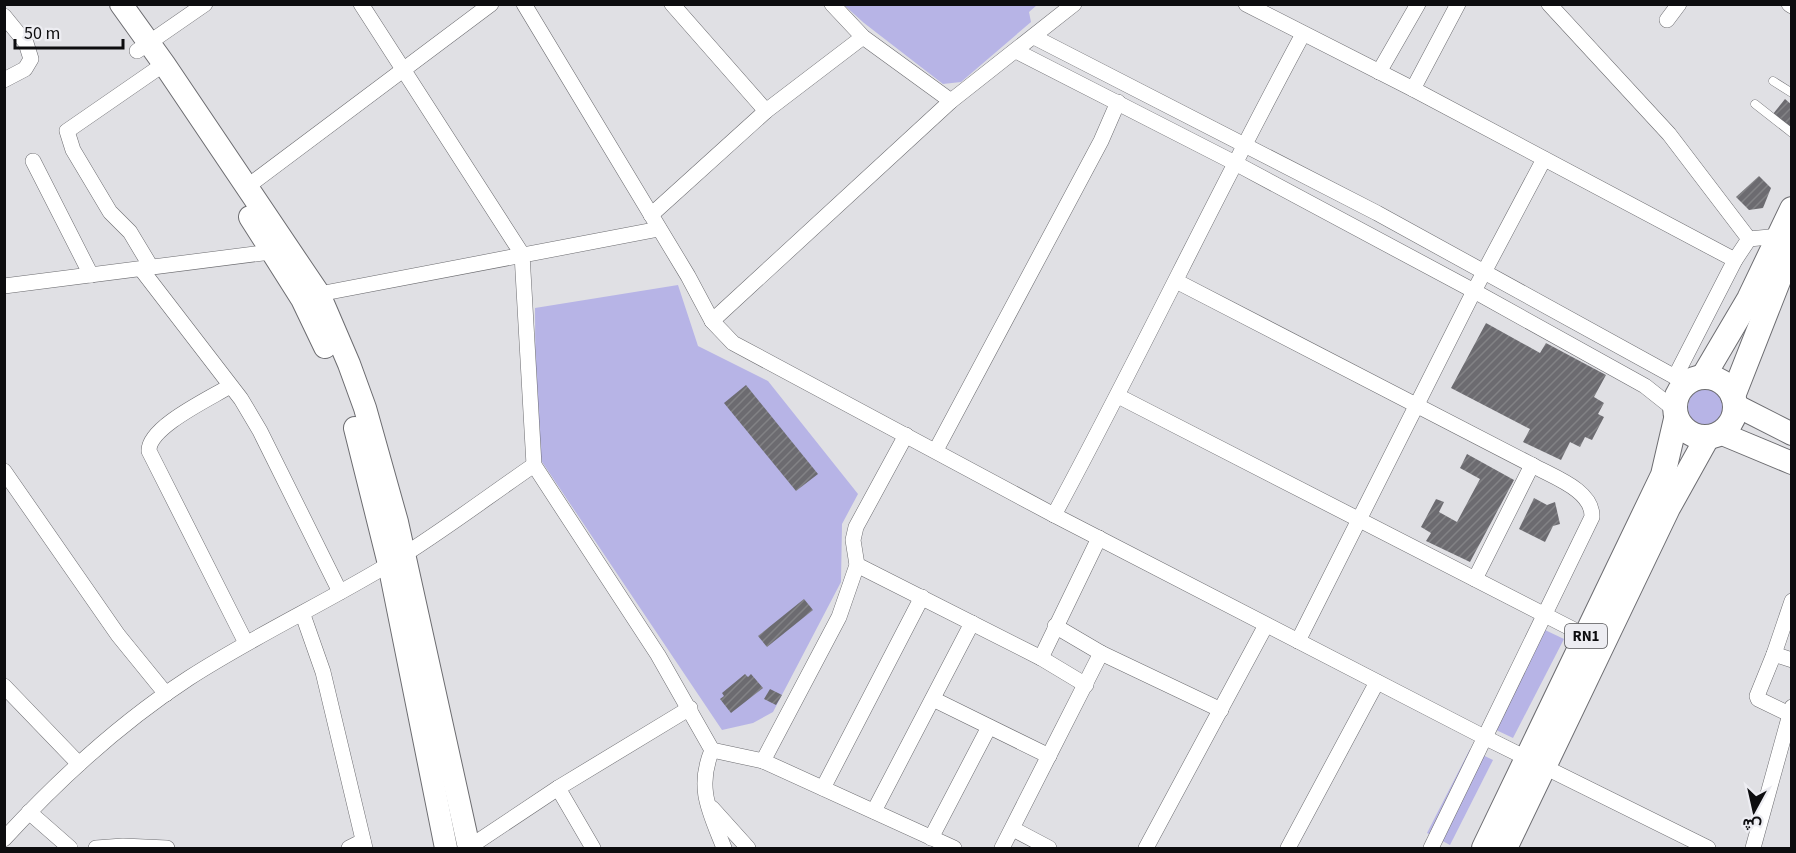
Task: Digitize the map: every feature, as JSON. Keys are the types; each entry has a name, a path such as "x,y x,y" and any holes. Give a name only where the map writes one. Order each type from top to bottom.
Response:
{"main road":[{"name":"RN1","path":"1484,849 1534,762 1672,500 1714,436 1732,422 1734,401 1786,241 1791,209"},
{"name":"RN1","path":"1505,849 1534,762 1586,636 1663,475 1679,390 1749,299 1786,241"},
{"path":"1688,379 1721,382 1734,401"},
{"path":"1675,414 1689,433 1714,436"}],"street":[{"path":"106,4 143,48 248,186 281,251 340,382 396,560 469,848 558,788 690,708"},
{"path":"121,4 143,48"},
{"path":"143,48 205,4"},
{"path":"361,4 522,254 534,465 610,578 690,708 712,750"},
{"path":"248,186 342,113 405,71 491,4"},
{"path":"524,4 712,321 733,343 1054,515 1484,737 1708,849"},
{"path":"672,4 766,111"},
{"path":"832,4 862,37 951,101"},
{"path":"712,321 951,101 1034,38 1074,4"},
{"path":"1379,72 1418,4"},
{"path":"1413,89 1458,4"},
{"path":"1549,4 1669,134 1749,239 1786,241"},
{"path":"1667,20 1679,4"},
{"path":"1250,5 1735,260"},
{"path":"4,16 26,43 31,59 25,69 4,80"},
{"path":"1054,515 1118,396 1243,144 1303,34"},
{"path":"651,215 766,111 862,37"},
{"path":"1034,38 1243,144 1688,379 1735,260 1749,239"},
{"path":"1016,51 1118,102 1474,291 1645,386 1675,414"},
{"path":"159,69 281,251 319,294 365,408 381,461 396,560 447,849"},
{"path":"159,69 99,107 67,131 73,150 110,212 130,232 146,268 260,431 340,592"},
{"path":"936,450 1095,152 1118,102"},
{"path":"1298,641 1474,291 1544,159"},
{"path":"33,161 91,275"},
{"path":"319,294 658,229"},
{"path":"4,286 281,251"},
{"path":"1176,281 1532,465 1586,496 1592,506 1592,517 1431,849"},
{"path":"230,386 169,423 152,439 149,451 246,643"},
{"path":"1118,396 1586,636"},
{"path":"1734,401 1791,434"},
{"path":"763,761 838,617 857,565 853,540 856,527 906,435"},
{"path":"1714,436 1791,463"},
{"path":"4,839 79,764 123,725 166,694 246,643 303,615 396,560 534,465"},
{"path":"1475,579 1532,465"},
{"path":"4,471 118,635 166,694"},
{"path":"1041,658 1099,538"},
{"path":"857,565 1041,658 1086,685"},
{"path":"823,788 922,597"},
{"path":"1753,849 1790,710 1758,699 1756,696 1774,654 1791,602"},
{"path":"303,615 323,672 364,845 349,849"},
{"path":"874,812 972,622"},
{"path":"1146,849 1266,625"},
{"path":"1055,626 1101,653 1221,710"},
{"path":"1002,849 1101,653"},
{"path":"1774,654 1791,660"},
{"path":"1288,849 1377,682"},
{"path":"4,686 79,764"},
{"path":"933,699 1049,756"},
{"path":"931,838 989,727"},
{"path":"712,750 763,761 954,849"},
{"path":"712,750 705,767 703,785 706,801 724,849"},
{"path":"558,788 594,849"},
{"path":"706,801 748,849"},
{"path":"29,812 56,842 70,849"},
{"path":"1013,829 1049,849"},
{"path":"96,849 123,846 167,849"}],"lane":[{"path":"1773,81 1791,93"},
{"path":"1755,104 1791,134"}],"shaded area":[{"path":"844,5 1037,5 1029,12 1031,22 961,82 943,84"},
{"path":"678,285 698,346 768,381 858,494 842,524 841,582 773,712 753,723 722,730 536,453 535,308"},
{"path":"1707,388 1720,394 1726,407 1720,420 1707,426 1694,420 1688,407 1694,394"},
{"path":"1545,630 1564,639 1513,738 1494,729"},
{"path":"1470,749 1493,760 1450,845 1427,833"}],"building":[{"path":"1785,99 1792,105 1792,131 1773,114"},
{"path":"1759,176 1771,188 1763,208 1749,210 1736,197"},
{"path":"1486,323 1540,353 1546,343 1606,375 1594,397 1604,403 1598,414 1604,417 1592,440 1585,437 1580,447 1570,442 1561,460 1523,442 1530,429 1451,388"},
{"path":"746,385 818,474 796,491 724,403"},
{"path":"1467,454 1514,480 1470,562 1426,541 1431,533 1421,527 1436,499 1444,502 1439,512 1457,522 1480,479 1460,468"},
{"path":"1534,498 1547,505 1555,502 1560,524 1553,526 1545,542 1519,529"},
{"path":"804,599 813,610 767,647 758,636"},
{"path":"745,674 748,677 751,674 763,688 731,713 720,699 724,696 722,693"},
{"path":"770,689 782,695 776,705 764,699"}]}
